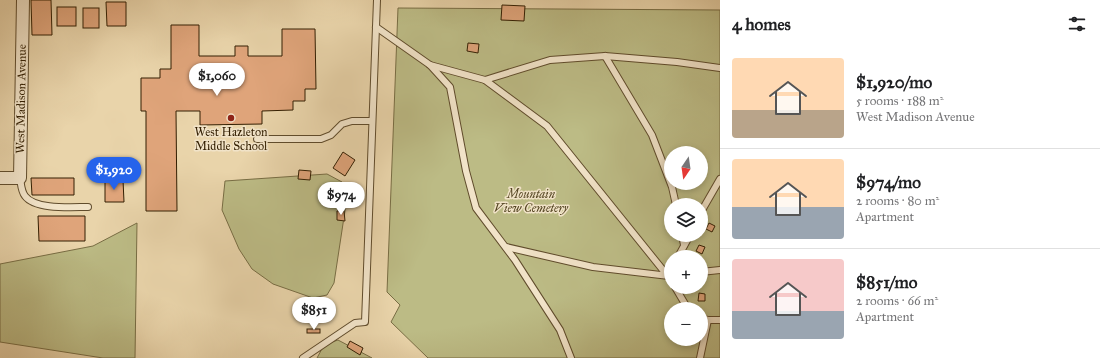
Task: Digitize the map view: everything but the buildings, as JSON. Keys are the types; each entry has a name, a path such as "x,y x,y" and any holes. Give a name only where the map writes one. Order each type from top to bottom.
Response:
{"street":[{"name":"West Madison Avenue","path":"20,178 23,0"},
{"path":"0,178 20,178"}],"lane":[{"path":"303,358 355,323 365,322 377,0"},
{"path":"376,27 430,65 450,88 466,171 476,208 515,260 560,330 571,358"},
{"path":"485,80 550,60 605,56 677,62 720,68"},
{"path":"605,56 652,135 672,187 674,198"},
{"path":"430,65 485,80 547,126 664,269"},
{"path":"257,139 321,139 331,135 342,124 352,121 372,121"},
{"path":"20,178 24,195 31,202 52,206 88,207"},
{"path":"708,200 720,179"},
{"path":"682,250 686,242"},
{"path":"506,247 593,267 664,275"},
{"path":"708,271 720,270"},
{"path":"708,320 720,320"},
{"path":"700,358 703,346"}],"green space":[{"name":"Mountain View Cemetery","path":"398,8 720,10 720,358 428,358 391,322 400,305 387,292"},
{"path":"327,174 342,182 346,204 334,283 327,295 313,298 273,284 252,269 239,249 222,210 225,181"},
{"path":"137,223 135,358 103,358 0,342 0,264 93,246"},
{"path":"338,340 372,358 317,358 324,345"}],"place":[{"name":"West Hazleton Middle School","path":"231,118"}]}
